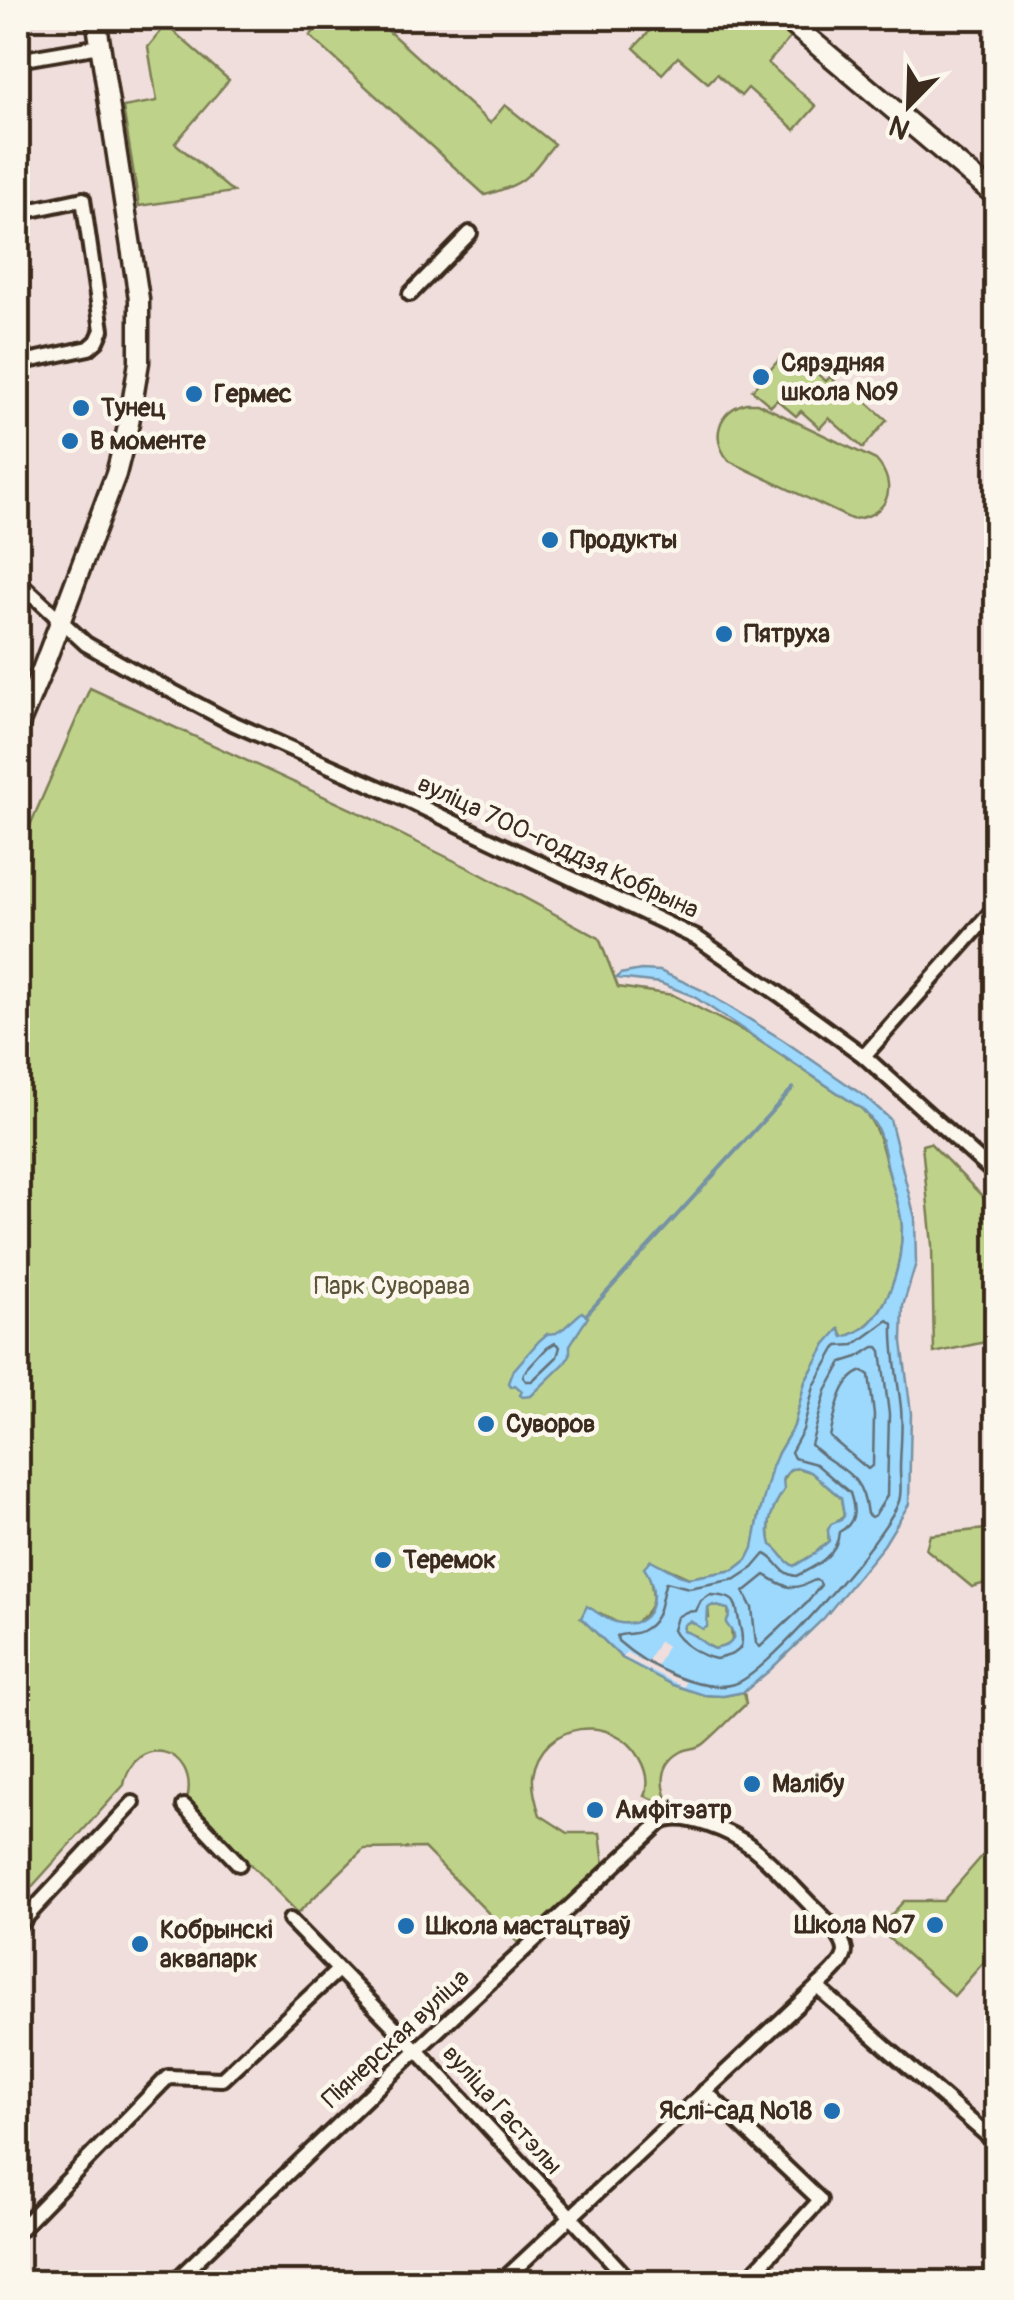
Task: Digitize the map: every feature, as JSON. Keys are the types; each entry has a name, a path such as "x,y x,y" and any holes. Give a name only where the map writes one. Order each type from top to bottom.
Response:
{"main road":[{"path":"20,714 116,474 139,362 139,299 96,18"},
{"path":"785,18 996,196"},
{"path":"988,2282 996,2272"}],"street":[{"path":"18,60 100,46"},
{"path":"18,213 84,200 102,330 89,348 18,362"},
{"path":"410,294 470,232"},
{"name":"вуліца 700-годдзя Кобрына","path":"18,581 86,644 228,721 409,801 697,938 864,1056 996,1175"},
{"path":"864,1056 996,907"},
{"path":"18,1926 133,1804"},
{"path":"184,1806 239,1864"},
{"name":"Піянерская вуліца","path":"174,2282 668,1818 695,1821 750,1846 832,1926 845,1952 842,1961 817,1988"},
{"name":"вуліца Гастэлы","path":"290,1920 417,2050 631,2282"},
{"path":"18,2231 168,2076 222,2079 338,1970"},
{"path":"501,2282 817,1988 996,2143"},
{"path":"705,2092 820,2200 745,2282"}],"green space":[{"path":"320,18 374,18 490,123 505,105 554,144 525,178 485,195 310,36 323,21"},
{"path":"662,18 762,18 791,37 768,63 816,106 795,130 748,88 741,96 717,74 708,83 678,57 662,74 634,48"},
{"path":"166,25 229,80 175,143 233,192 139,206 123,107 157,101 148,47"},
{"path":"786,352 826,381 830,377 849,394 853,390 887,420 863,448 829,418 820,428 801,411 796,416 777,400 771,406 752,390"},
{"path":"746,403 757,403 876,460 887,480 886,499 881,507 851,519 729,461 720,443 720,426 729,412"},
{"name":"Парк Суворава","path":"90,688 377,821 599,938 618,987 673,995 749,1034 862,1109 880,1140 901,1220 895,1277 871,1321 843,1337 840,1330 826,1344 805,1382 794,1426 778,1453 747,1560 734,1570 689,1578 651,1561 652,1601 634,1624 618,1623 600,1613 581,1618 622,1658 704,1695 744,1692 746,1704 705,1743 683,1751 669,1762 664,1783 671,1806 645,1796 647,1781 642,1763 628,1743 613,1734 580,1729 549,1744 533,1776 540,1815 568,1833 600,1833 604,1865 520,1945 424,1848 364,1849 298,1913 187,1800 184,1768 164,1752 140,1757 130,1768 124,1785 18,1902 18,853"},
{"path":"930,1143 996,1210 996,1333 985,1342 934,1353 932,1245 922,1145"},
{"path":"791,1469 811,1472 841,1498 844,1516 828,1530 829,1541 794,1566 771,1545 769,1527 781,1484"},
{"path":"996,1528 996,1573 989,1582 972,1587 926,1549 930,1535"},
{"path":"708,1607 728,1609 732,1639 715,1649 683,1631 684,1624 709,1618"},
{"path":"996,1840 996,1948 954,1996 878,1929 904,1901 943,1901"}],"water":[{"path":"660,971 702,990 867,1098 890,1119 915,1218 916,1263 903,1306 902,1342 911,1413 909,1504 884,1545 824,1618 744,1692 723,1696 704,1695 673,1685 622,1658 581,1618 587,1606 616,1622 629,1624 646,1616 653,1599 644,1568 651,1560 689,1578 734,1570 747,1560 772,1467 794,1426 805,1382 839,1329 843,1337 858,1331 881,1309 895,1277 901,1220 879,1133 862,1109 693,996 660,983 617,978 620,974","holes":["791,1469 811,1472 841,1498 844,1516 831,1524 829,1541 794,1566 771,1545 769,1531 773,1509 784,1490 783,1478","713,1605 728,1609 726,1623 734,1634 730,1643 715,1649 683,1631 690,1621 703,1629 707,1627 708,1608"]},
{"path":"582,1312 588,1317 570,1345 565,1363 531,1396 520,1395 522,1391 508,1383 512,1372 547,1334 564,1328"}],"pier":[{"path":"659,1641 667,1646 656,1668 686,1682 684,1687 623,1657 626,1652 647,1663"}],"waterway":[{"path":"586,1315 793,1088"}],"place":[{"name":"Сярэдняя школа №9","path":"761,377"},
{"name":"Гермес","path":"194,394"},
{"name":"Тунец","path":"81,408"},
{"name":"В моменте","path":"70,441"},
{"name":"Продукты","path":"550,540"},
{"name":"Пятруха","path":"724,634"},
{"name":"Суворов","path":"486,1424"},
{"name":"Теремок","path":"383,1560"},
{"name":"Малібу","path":"752,1784"},
{"name":"Амфітэатр","path":"595,1810"},
{"name":"Школа №7","path":"935,1925"},
{"name":"Школа мастацтваў","path":"406,1926"},
{"name":"Кобрынскі аквапарк","path":"140,1944"},
{"name":"Яслі-сад №18","path":"832,2111"}]}
